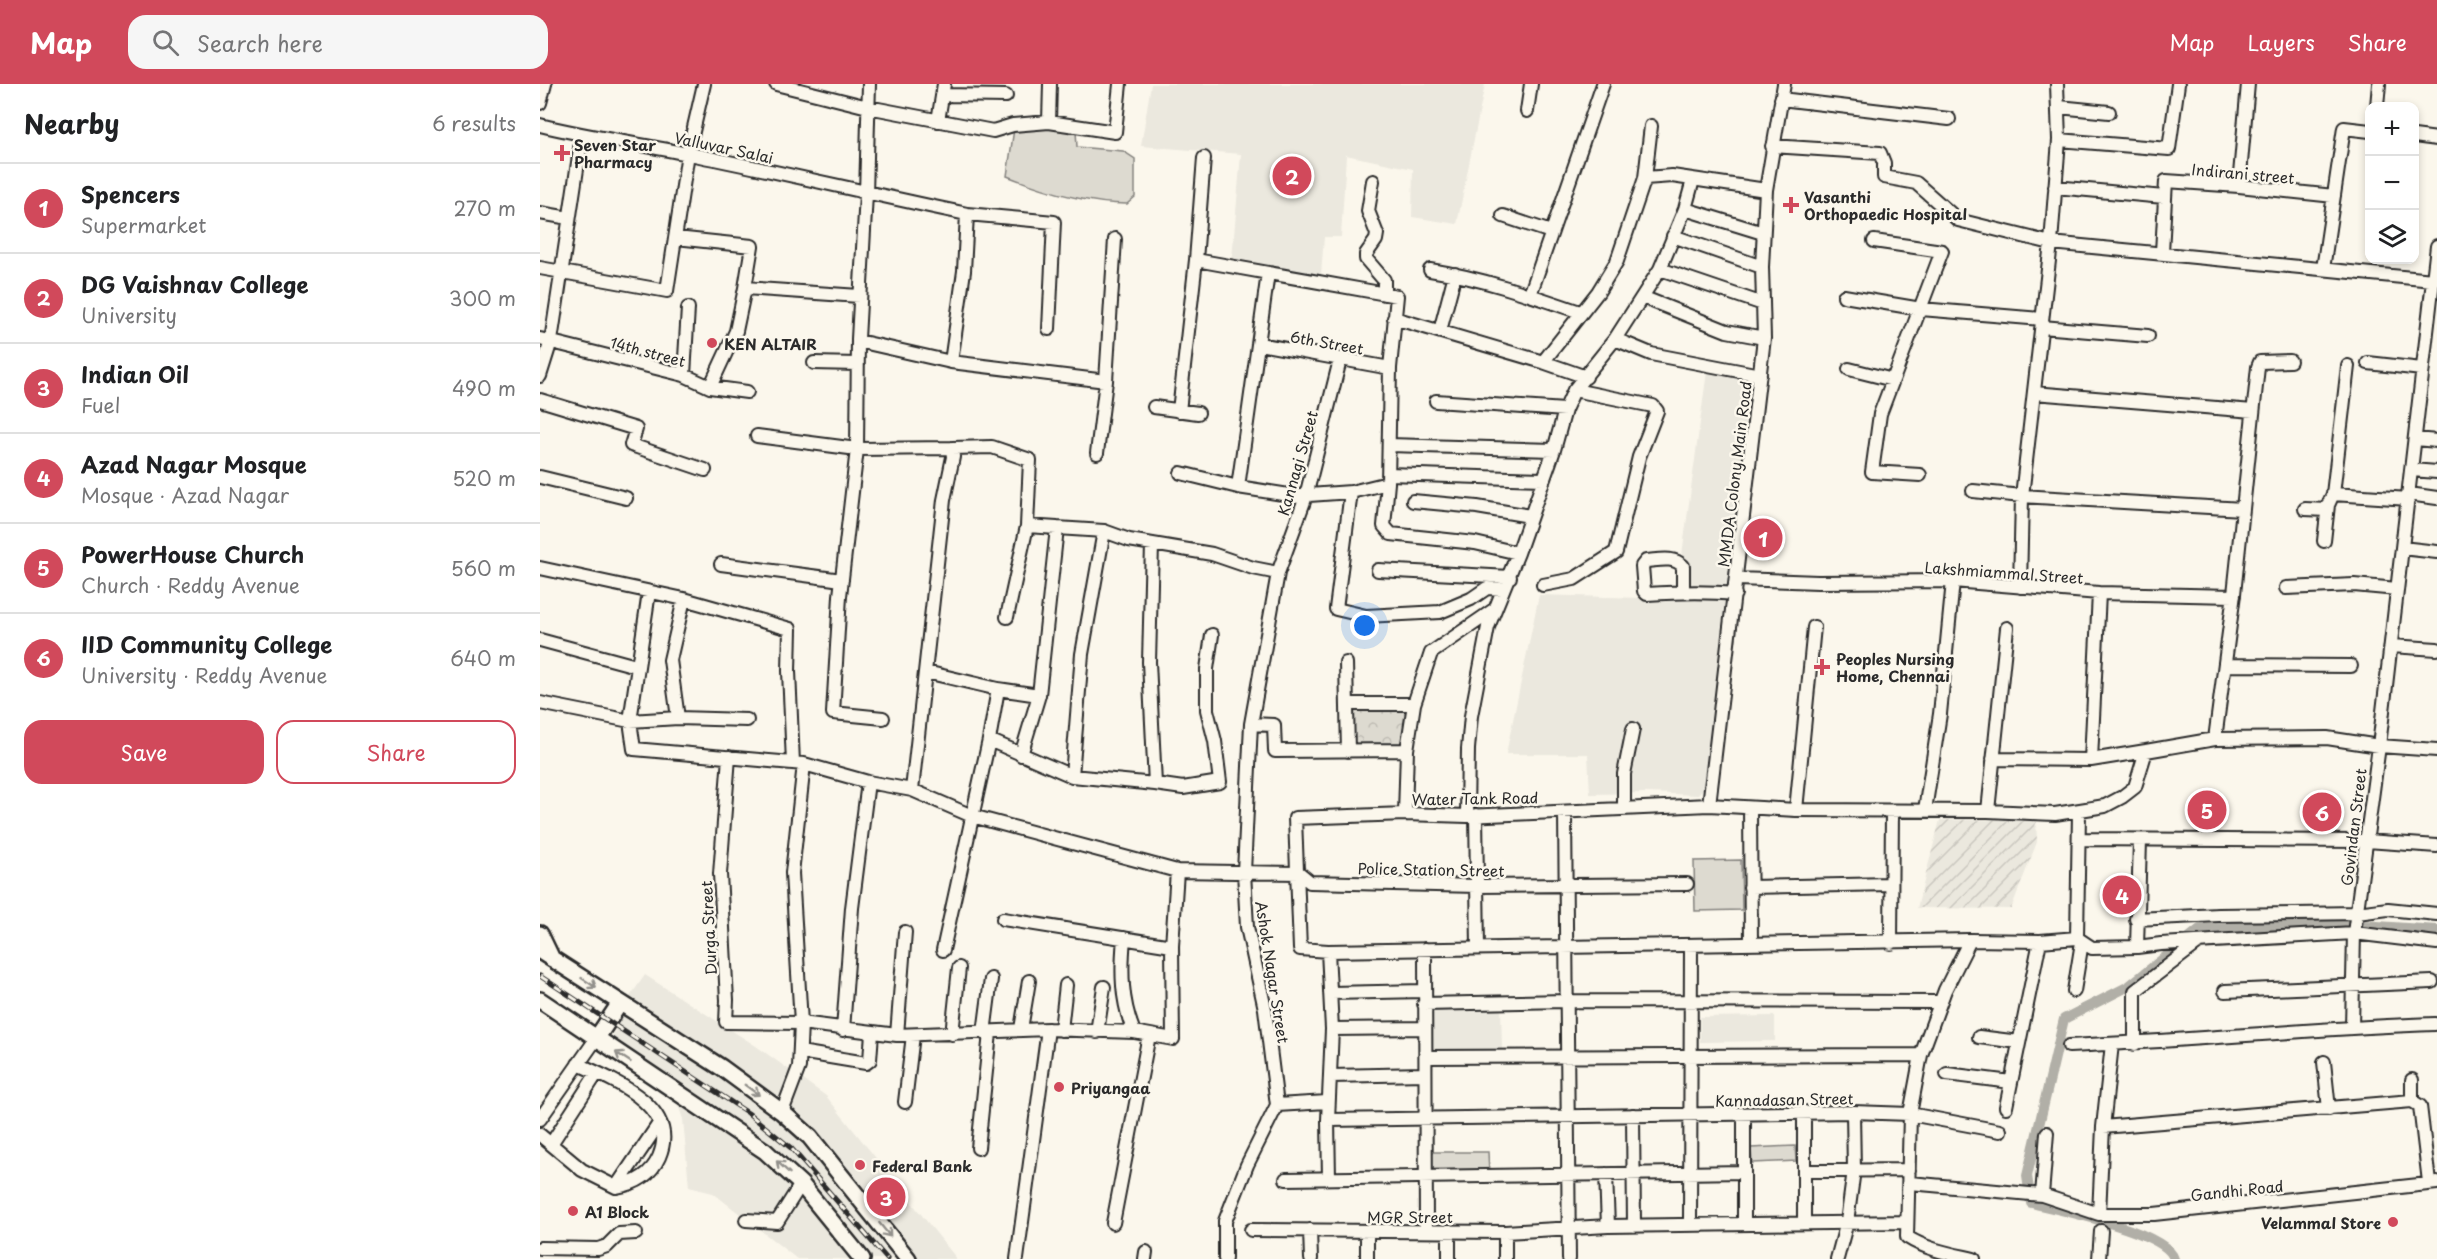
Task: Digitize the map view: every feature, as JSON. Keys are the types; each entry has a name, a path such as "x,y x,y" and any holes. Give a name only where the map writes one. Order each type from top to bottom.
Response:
{"main road":[{"path":"540,934 546,955 722,1068 782,1112 810,1137 908,1259"},
{"path":"540,999 765,1151 801,1184 862,1259"},
{"path":"596,1039 620,1003"}],"street":[{"path":"540,103 545,84"},
{"path":"540,268 667,291 688,153 704,84"},
{"path":"776,84 868,107 993,131 1013,125 1049,122 1114,132 1120,84"},
{"path":"869,84 867,194 859,296 856,449 842,580 833,713 884,718"},
{"path":"1049,122 1050,84"},
{"path":"1527,111 1531,84"},
{"path":"1530,295 1603,84"},
{"name":"MMDA Colony Main Road","path":"1709,805 1764,338 1762,267 1766,190 1784,84"},
{"path":"2020,587 2022,496 2051,243 2059,140 2057,84"},
{"path":"2059,140 2169,149 2178,84"},
{"path":"2239,186 2248,84"},
{"path":"2377,102 2379,84"},
{"path":"938,121 944,89 1006,96"},
{"path":"1781,99 1949,119"},
{"path":"2059,107 2109,112"},
{"name":"Valluvar Salai","path":"540,125 582,136 688,153 867,194 967,213 1054,222 1049,329"},
{"path":"1543,362 1598,292 1617,261 1645,178 1651,126"},
{"path":"2323,269 2344,128 2365,130"},
{"path":"540,376 582,136"},
{"path":"2419,137 2437,139"},
{"path":"1772,146 1880,153 1884,164 1884,177 1916,183 1958,220 2051,243 2433,280"},
{"path":"1179,411 1197,260 1204,158"},
{"path":"1645,178 1672,176 1766,190"},
{"path":"1478,948 1477,886 1467,749 1477,675 1488,627 1502,589 1510,577 1554,450 1564,410 1574,390 1615,339 1660,269 1685,209 1693,180"},
{"path":"1373,182 1368,211 1377,234 1376,240 1366,254 1366,259 1384,280 1384,294"},
{"name":"Indirani street","path":"2164,197 2166,182 2239,186 2334,196"},
{"path":"2055,187 2164,197 2162,252"},
{"path":"1685,209 1763,233"},
{"path":"540,213 569,218"},
{"path":"951,363 964,271 967,213"},
{"path":"1503,216 1551,232"},
{"path":"1672,236 1762,267"},
{"path":"676,238 752,246 736,331 710,387"},
{"path":"1097,453 1106,381 1114,239"},
{"path":"1874,241 1942,251 1880,414 1872,472 1920,475"},
{"name":"Govindan Street","path":"2352,1027 2354,933 2379,746 2422,369 2434,303 2433,280 2437,246"},
{"path":"1197,260 1397,296 1390,368 1389,478 1384,526 1391,534 1475,543 1518,553"},
{"path":"1660,269 1763,304"},
{"path":"1430,270 1455,274 1530,295 1580,312"},
{"path":"1238,487 1268,273"},
{"path":"1440,332 1455,274"},
{"path":"745,288 859,296"},
{"path":"1844,296 1921,309 2148,336"},
{"path":"1642,297 1727,331 1764,338"},
{"path":"684,375 688,308"},
{"path":"1394,318 1586,377"},
{"path":"1615,339 1651,354 1760,375"},
{"name":"14th street","path":"545,340 684,375 710,387 747,392"},
{"path":"858,341 951,363 1106,381"},
{"name":"6th Street","path":"1259,344 1390,368"},
{"name":"Kannagi Street","path":"1278,573 1306,496 1340,360"},
{"path":"2216,739 2260,362 2290,361"},
{"path":"814,363 857,364"},
{"path":"2368,363 2422,369"},
{"path":"2324,541 2327,510 2333,494 2348,366"},
{"path":"1849,369 1893,380"},
{"path":"1543,585 1574,579 1616,552 1639,457 1657,411 1653,406 1574,390"},
{"path":"2034,393 2253,411"},
{"path":"540,400 636,429 631,445 705,470"},
{"path":"1436,401 1564,410"},
{"path":"1154,406 1198,413"},
{"path":"757,436 856,449 992,447 1030,460 1027,526 1007,617"},
{"path":"2415,439 2437,441"},
{"path":"1389,445 1554,450"},
{"path":"912,790 944,500 953,457 952,448"},
{"path":"2412,470 2437,472"},
{"path":"1181,473 1238,487 1306,496 1351,492 1389,478 1543,479"},
{"path":"540,477 626,498"},
{"path":"1972,491 2243,509"},
{"path":"1351,492 1336,609 1366,616 1440,612 1471,599 1487,588 1502,589"},
{"path":"2333,494 2437,498"},
{"path":"1413,501 1478,507 1530,516"},
{"path":"2305,509 2327,510"},
{"path":"1027,526 1104,531 1129,540 1212,554 1253,568 1278,573"},
{"path":"1020,755 1039,694 1057,528"},
{"path":"1072,776 1082,654 1104,531"},
{"path":"1152,544 1149,662 1155,784"},
{"path":"2402,548 2437,552"},
{"path":"1683,592 1683,566 1677,561 1671,559 1646,561 1642,566 1644,591 1647,594 1683,592 1692,591 1735,594"},
{"path":"721,564 842,580"},
{"path":"540,568 684,599 790,629 789,671 799,764 792,873 801,1023 799,1067 782,1112"},
{"path":"1378,570 1510,577"},
{"name":"Ashok Nagar Street","path":"1277,1105 1265,1009 1247,927 1244,872 1251,724 1278,573"},
{"name":"Lakshmiammal Street","path":"1737,579 1818,582 1953,581 2099,593 2234,596"},
{"path":"1925,810 1940,714 1953,581"},
{"path":"2286,588 2354,585 2397,589"},
{"path":"630,721 636,666 649,592"},
{"path":"2091,760 2099,593"},
{"path":"678,718 670,660 684,599"},
{"path":"1405,814 1407,750 1414,704 1431,653 1496,608"},
{"path":"1796,810 1814,627"},
{"path":"1988,811 2007,628"},
{"path":"989,740 1072,776 1183,788 1220,782 1215,741 1207,710 1207,669 1212,635"},
{"path":"540,640 636,666"},
{"path":"2391,646 2437,649"},
{"path":"1346,663 1348,751"},
{"path":"2225,664 2351,666"},
{"path":"926,672 998,689 1039,694"},
{"path":"943,950 998,689"},
{"path":"540,703 630,721 678,718 747,720"},
{"path":"1347,704 1414,704"},
{"name":"Police Station Street","path":"630,721 634,750 799,764 868,782 912,790 972,816 1177,871 1299,873 1310,882 1477,886 1687,884"},
{"path":"1251,724 1274,725 1275,751 1407,750"},
{"path":"1624,809 1624,774 1633,729"},
{"path":"1994,759 2091,760 2216,739 2327,738 2379,746 2437,750"},
{"name":"Water Tank Road","path":"1299,873 1295,818 1405,814 1472,816 1709,805 1796,810 1925,810 2055,814 2079,812 2105,806 2122,797 2135,787 2146,751"},
{"name":"Durga Street","path":"729,757 720,874 727,1000 726,1022 801,1023"},
{"path":"843,1030 852,908 868,782"},
{"path":"1749,808 1751,944"},
{"path":"1891,943 1892,811"},
{"path":"1564,812 1569,1259"},
{"path":"2074,991 2079,940 2079,812"},
{"path":"2079,840 2367,841 2437,846"},
{"path":"2137,947 2140,840"},
{"path":"801,1023 897,1035 987,1033 1021,1029 1134,1032 1173,1039 1172,946 1177,871"},
{"path":"1299,873 1300,950 1425,950 1970,940 2079,940 2092,948 2354,933 2437,943"},
{"path":"1750,887 1891,884"},
{"path":"2136,919 2357,913 2388,909 2437,914"},
{"path":"1003,919 1172,946"},
{"path":"897,1035 905,932"},
{"path":"1124,938 1122,991 1134,1032"},
{"path":"1970,940 1940,1002 1921,1055 1910,1114 1907,1237 1949,1256 1974,1259"},
{"path":"2006,1107 2040,941"},
{"path":"2135,1044 2135,991 2198,943"},
{"path":"1690,1224 1691,945"},
{"path":"1425,950 1426,1231"},
{"path":"1328,951 1332,1029 1331,1076 1327,1102 1329,1179"},
{"path":"952,1034 959,968"},
{"path":"978,1148 991,979"},
{"path":"1021,1029 1029,981"},
{"path":"2225,990 2432,982"},
{"path":"1017,1259 1054,1030 1066,985"},
{"path":"1097,1032 1104,987"},
{"path":"1331,993 1424,990"},
{"path":"1424,1004 1566,1001 1940,1002"},
{"path":"2069,1046 2135,1044 2352,1027 2435,1024"},
{"path":"1332,1029 1425,1028"},
{"path":"800,1052 867,1063 870,1060 872,1033"},
{"path":"905,1102 913,1035"},
{"path":"1113,1223 1149,1035"},
{"path":"1979,1037 2019,1042"},
{"path":"540,1119 596,1039"},
{"path":"2099,1214 2103,1127 2112,1044"},
{"path":"1426,1058 1921,1055"},
{"path":"2324,1062 2329,1109"},
{"path":"540,1135 582,1170 616,1187 638,1181 654,1167 664,1145 656,1113 629,1089 578,1064"},
{"path":"551,1144 597,1073"},
{"path":"1331,1076 1424,1074"},
{"path":"1947,1074 2011,1082"},
{"path":"2412,1080 2412,1101"},
{"path":"2103,1127 2412,1101 2420,1106 2433,1183"},
{"path":"1225,1259 1225,1221 1247,1165 1277,1105 1327,1102"},
{"path":"1804,1112 1804,1223"},
{"path":"1837,1259 1847,1222 1854,1170 1853,1112"},
{"name":"Kannadasan Street","path":"1328,1119 1853,1112 1910,1114 2000,1131"},
{"path":"1744,1114 1744,1224"},
{"path":"1633,1115 1634,1226"},
{"path":"616,1187 660,1122"},
{"path":"2042,1195 2047,1133"},
{"path":"1804,1171 1909,1170"},
{"path":"1286,1179 1744,1172"},
{"path":"1606,1174 1608,1226"},
{"name":"Gandhi Road","path":"1910,1183 2042,1195 2099,1214 2154,1214 2433,1183"},
{"path":"746,1220 777,1222 801,1184"},
{"name":"MGR Street","path":"1251,1230 1505,1232 1608,1226 1907,1222"},
{"path":"1311,1230 1311,1259"},
{"path":"1367,1231 1367,1259"},
{"path":"1449,1231 1449,1259"},
{"path":"2099,1259 2101,1231"},
{"path":"1505,1232 1505,1259"},
{"path":"540,1248 598,1254 619,1234 636,1233"}],"shaded area":[{"path":"1151,84 1485,84 1457,224 1412,217 1413,169 1346,155 1341,237 1324,237 1321,275 1232,259 1241,154 1141,146"},
{"path":"1707,371 1750,380 1703,789 1698,795 1590,794 1588,754 1506,754 1539,595 1676,599"},
{"path":"2036,819 2037,842 2011,909 1917,908 1940,820"},
{"path":"645,975 756,1046 826,1096 957,1259 797,1259 713,1193 689,1187 683,1119 676,1099 607,1050 629,998"},
{"path":"1501,1005 1502,1051 1429,1053 1429,1006"},
{"path":"1775,1016 1775,1041 1700,1042 1700,1017"}],"green space":[{"path":"1048,125 1076,131 1077,147 1123,151 1135,159 1135,197 1127,204 1097,202 1036,187 1007,176 1014,129"},
{"path":"1348,704 1411,707 1404,749 1348,749"},
{"path":"1741,860 1742,910 1695,911 1694,861"},
{"path":"1795,1146 1796,1161 1752,1163 1751,1148"},
{"path":"1428,1152 1488,1152 1489,1173 1428,1173"}],"waterway":[{"path":"2174,1259 2167,1249 2133,1231 2086,1216 2031,1203 2027,1176 2064,1019 2129,986 2200,929 2332,923 2437,930"}],"railway":[{"path":"540,976 748,1113 791,1148 887,1259"}],"place":[{"name":"Seven Star Pharmacy","path":"562,153"},
{"name":"DG Vaishnav College","path":"1292,176"},
{"name":"Vasanthi Orthopaedic Hospital","path":"1791,205"},
{"name":"KEN ALTAIR","path":"712,343"},
{"name":"Spencers","path":"1763,538"},
{"name":"Peoples Nursing Home, Chennai","path":"1822,667"},
{"name":"PowerHouse Church","path":"2207,810"},
{"name":"IID Community College","path":"2322,812"},
{"name":"Azad Nagar Mosque","path":"2122,895"},
{"name":"Priyangaa","path":"1059,1087"},
{"name":"Federal Bank","path":"860,1165"},
{"name":"Indian Oil","path":"886,1197"},
{"name":"A1 Block","path":"573,1211"},
{"name":"Velammal Store","path":"2393,1222"}]}
